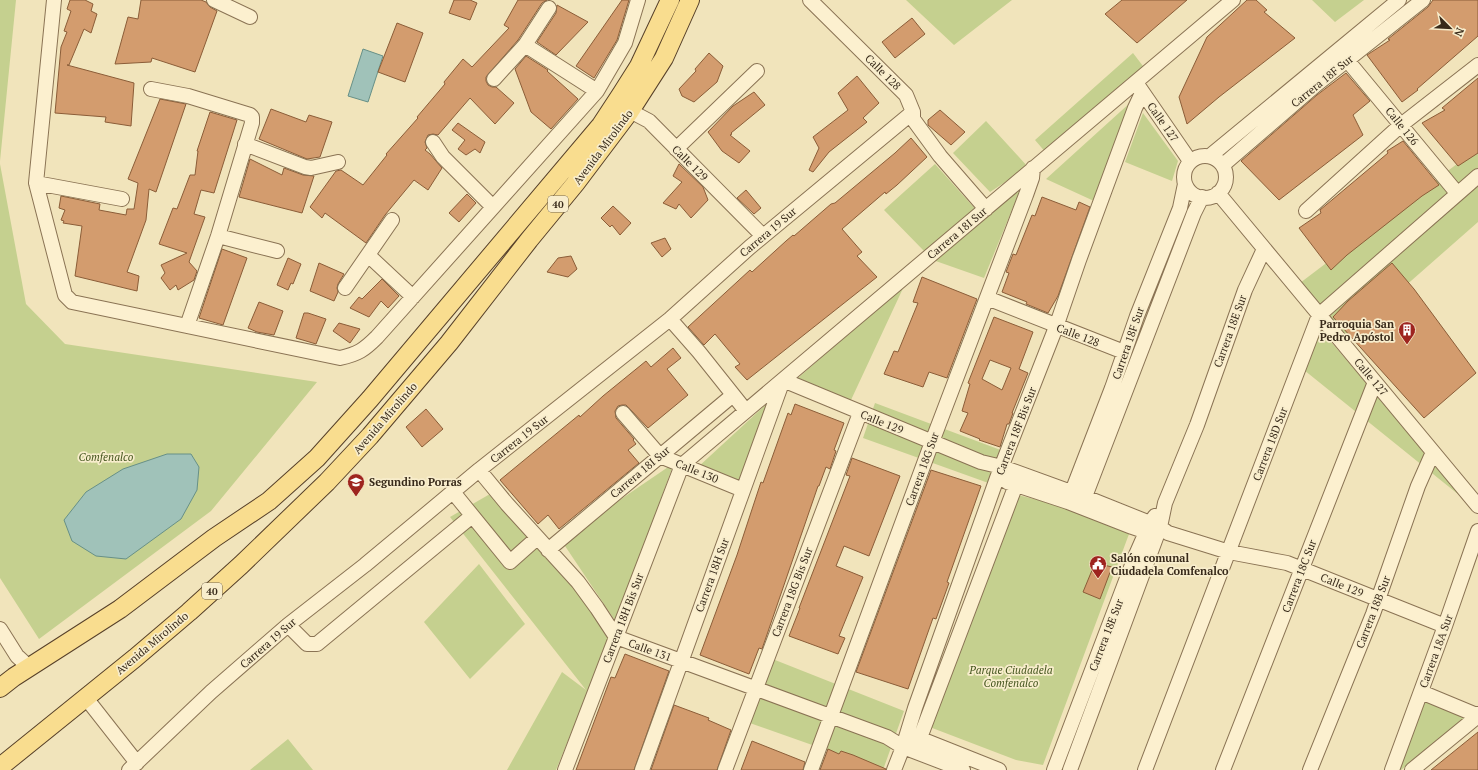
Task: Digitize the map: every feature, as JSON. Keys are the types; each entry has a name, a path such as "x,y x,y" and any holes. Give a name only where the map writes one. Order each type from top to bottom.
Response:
{"main road":[{"name":"Avenida Mirolindo","path":"0,688 14,677 120,609 214,538 268,501 317,458 370,399 601,125 638,66 670,0"},
{"name":"Avenida Mirolindo","path":"0,767 141,653 241,565 327,482 370,436 449,343 630,111 664,58 690,0"}],"street":[{"path":"54,0 36,183 67,299 72,302 340,358 355,355 364,350 597,91 625,43 638,0"},
{"path":"214,0 250,17"},
{"name":"Calle 128","path":"810,0 906,95 913,112 913,119 940,156 986,209"},
{"name":"Carrera 18I Sur","path":"682,466 1033,168 1139,88 1233,0"},
{"name":"Carrera 18F Sur","path":"1210,156 1399,0"},
{"name":"Carrera 18F Sur","path":"1223,165 1348,60 1423,0"},
{"path":"494,79 526,45 548,8"},
{"path":"526,45 597,91"},
{"name":"Calle 126","path":"1348,60 1457,193"},
{"path":"1306,211 1401,125 1478,65"},
{"path":"676,149 757,71"},
{"name":"Calle 127","path":"1139,88 1190,161"},
{"name":"Carrera 18F Bis Sur","path":"912,742 918,701 1000,473 1056,327 1135,108 1139,88"},
{"path":"151,89 188,96 250,115 252,117 252,123 218,236 187,326"},
{"name":"Calle 129","path":"630,111 648,121 763,236"},
{"name":"Carrera 19 Sur","path":"133,766 211,692 288,625 365,565 479,470 670,319 763,236 913,112"},
{"path":"433,142 443,157 493,207"},
{"path":"245,144 311,168 338,162"},
{"path":"1202,156 1210,156 1223,165 1225,171 1225,183 1218,193 1213,196 1202,198 1192,193 1185,184 1184,172 1190,161 1202,156"},
{"name":"Carrera 18G Sur","path":"811,770 932,442 1032,178 1033,168"},
{"name":"Carrera 18D Sur","path":"1346,289 1478,175"},
{"name":"Carrera 18D Sur","path":"1145,770 1319,315 1478,175"},
{"path":"36,183 122,199"},
{"name":"Carrera 18F Sur","path":"1077,500 1124,352 1180,208 1185,184"},
{"name":"Calle 127","path":"1218,193 1478,506"},
{"name":"Carrera 18F Sur","path":"1077,500 1138,357 1194,213 1202,198"},
{"path":"345,288 392,220"},
{"path":"218,236 277,251"},
{"name":"Carrera 18E Sur","path":"1070,770 1165,503 1197,425 1245,290 1264,249"},
{"path":"368,255 413,297"},
{"name":"Calle 128","path":"987,298 1056,327 1124,352"},
{"path":"670,319 699,352 746,411"},
{"name":"Calle 129","path":"783,380 981,462 1000,473 1017,480 1077,500 1156,530 1229,552 1287,563 1445,626"},
{"name":"Carrera 18H Sur","path":"642,770 783,380"},
{"name":"Carrera 18C Sur","path":"1223,770 1375,382"},
{"name":"Carrera 18I Sur","path":"548,550 733,394"},
{"name":"Calle 130","path":"623,412 660,456 743,490"},
{"name":"Carrera 18G Bis Sur","path":"725,770 860,413"},
{"name":"Carrera 18B Sur","path":"1310,770 1379,600 1418,486 1433,452"},
{"name":"Carrera 18H Bis Sur","path":"565,770 682,466"},
{"name":"Calle 131","path":"479,470 537,538 578,582 616,637 887,737 912,742"},
{"name":"Carrera 18F Bis Sur","path":"894,770 912,742 1017,480"},
{"path":"453,492 510,562 537,538"},
{"path":"288,625 307,644 317,644 472,516"},
{"name":"Carrera 18E Sur","path":"1054,770 1135,557 1156,530"},
{"name":"Carrera 18A Sur","path":"1392,770 1478,531"},
{"path":"0,629 17,656 30,668"},
{"path":"1421,692 1478,715"},
{"path":"86,698 133,766"},
{"path":"1412,770 1478,715"},
{"path":"912,742 986,768"},
{"path":"912,742 963,770"}],"green space":[{"path":"0,0 16,0 0,161"},
{"path":"906,0 1012,0 954,45"},
{"path":"1312,0 1364,0 1335,22"},
{"path":"1133,53 1146,70 1047,154 1035,140"},
{"path":"1131,102 1094,201 1046,179"},
{"path":"1143,113 1178,161 1172,181 1125,162"},
{"path":"986,121 1028,167 990,192 953,153"},
{"path":"1478,148 1478,222 1345,339 1300,283"},
{"name":"Comfenalco","path":"0,164 26,304 65,344 317,382 211,511 39,639 0,578"},
{"path":"935,164 978,212 924,251 884,210"},
{"path":"1021,188 984,278 930,259"},
{"path":"905,284 851,400 798,378"},
{"path":"1320,329 1469,503 1304,370"},
{"path":"774,397 743,486 697,468"},
{"path":"875,403 1006,452 994,485 863,438"},
{"path":"674,463 616,622 561,540"},
{"path":"490,494 564,570 609,640 556,770 507,770 562,672 586,690 450,517"},
{"name":"Parque Ciudadela Comfenalco","path":"1014,494 1074,509 1129,534 1043,765 1016,760 927,726"},
{"path":"479,564 525,624 470,679 424,622"},
{"path":"770,658 904,711 883,770 747,722"},
{"path":"1425,697 1473,716 1401,770 1398,770"},
{"path":"288,739 313,770 250,770"}],"water":[{"path":"363,49 383,56 368,102 348,96"},
{"path":"167,454 191,454 199,467 197,490 181,519 126,559 96,556 72,541 64,520 86,492 123,469"}],"building":[{"path":"70,0 85,0 93,4 91,11 97,14 91,33 84,29 69,65 67,65 134,83 131,126 105,122 106,117 55,113 61,47 67,32 64,31 71,11 67,9"},
{"path":"141,0 201,0 217,11 195,72 152,58 151,62 115,64 128,17 138,19"},
{"path":"454,0 470,0 477,3 470,20 449,13"},
{"path":"518,0 547,0 542,3 518,40 486,77 488,85 496,87 514,103 495,124 470,98 438,135 428,135 425,142 427,148 425,150 442,168 428,190 414,180 385,215 366,243 325,213 322,218 310,207 336,171 341,170 363,185 387,155 386,154 418,118 417,117 445,84 444,82 463,59 472,67 509,28 504,25"},
{"path":"622,0 629,0 617,40 594,78 576,66"},
{"path":"1122,0 1187,0 1137,43 1105,14"},
{"path":"1247,0 1256,0 1267,10 1264,12 1295,38 1187,124 1179,97 1207,37"},
{"path":"1433,0 1478,0 1478,36 1417,89 1418,90 1402,102 1367,55 1390,40 1388,39 1428,7"},
{"path":"557,5 588,22 556,55 537,42 556,13"},
{"path":"912,18 925,34 895,58 882,42"},
{"path":"397,23 423,33 405,82 378,72"},
{"path":"709,53 723,66 717,82 694,102 682,96 679,89 696,71 695,69"},
{"path":"526,56 548,70 547,71 578,99 551,129 531,112 515,69"},
{"path":"1346,73 1370,101 1353,115 1363,135 1279,200 1241,161 1317,95"},
{"path":"857,76 879,103 863,118 867,122 829,152 813,172 809,170 819,148 813,137 848,110 838,93"},
{"path":"1478,78 1478,153 1458,166 1422,123 1445,110 1442,108"},
{"path":"754,92 765,105 730,135 750,151 739,163 722,151 708,132 733,106"},
{"path":"160,99 186,104 156,192 149,189 146,220 127,272 139,276 137,291 75,276 82,226 63,223 64,221 61,220 65,210 59,208 61,196 100,204 99,210 126,215 127,209 134,209 138,183 128,179"},
{"path":"271,109 306,122 309,115 332,122 320,157 307,159 259,139"},
{"path":"940,110 965,132 951,145 928,125 928,120"},
{"path":"210,112 237,120 214,193 201,190 194,214 205,217 189,262 197,271 194,280 178,290 176,285 170,290 161,278 165,273 161,265 187,253 159,244 173,208 177,209 190,175 195,175 197,151"},
{"path":"458,123 485,142 480,153 475,149 466,155 458,149 465,140 452,130"},
{"path":"911,138 927,157 897,185 886,194 885,192 842,229 862,252 857,256 877,277 747,380 735,367 740,364 715,334 704,345 688,327 750,270 752,272 793,235 794,236 831,204 835,203"},
{"path":"1403,141 1439,185 1422,196 1347,255 1331,270 1299,228 1321,213 1320,210 1388,153 1387,151"},
{"path":"250,159 282,175 284,168 303,175 314,176 302,213 239,197"},
{"path":"679,164 703,187 708,200 691,218 679,204 676,209 663,203 682,182 673,176"},
{"path":"746,190 761,208 754,214 737,198"},
{"path":"467,194 476,203 459,222 449,213"},
{"path":"1042,197 1076,210 1079,202 1090,207 1058,296 1048,313 1026,304 1027,302 1002,292 1009,273 1006,272 1013,254 1016,255 1032,215 1035,216"},
{"path":"613,206 631,223 620,235 612,225 610,227 601,218"},
{"path":"665,238 671,249 662,257 651,243"},
{"path":"222,249 247,258 223,325 199,318"},
{"path":"571,256 577,269 568,277 547,272 558,258"},
{"path":"288,258 301,264 293,284 291,283 288,290 277,285"},
{"path":"319,263 344,274 338,284 338,292 334,301 310,291"},
{"name":"Parroquia San Pedro Apóstol","path":"1392,263 1414,289 1476,373 1424,418 1333,317 1348,301"},
{"path":"922,277 977,299 947,378 929,372 923,387 884,374 894,351 898,352 918,303 913,302"},
{"path":"382,279 399,296 388,308 381,301 369,317 350,308 359,297 362,299"},
{"path":"259,302 283,311 274,335 257,332 248,328"},
{"path":"304,313 326,319 316,344 296,338"},
{"path":"994,317 1033,332 1019,369 1028,373 1009,424 1007,424 1000,447 979,440 980,439 960,431 968,413 962,411 970,384 968,383","holes":["990,360 1011,368 1002,390 982,379"]},
{"path":"339,323 360,329 350,343 333,331"},
{"path":"673,348 681,358 667,369 688,395 648,428 626,405 618,406 615,411 616,418 634,439 633,440 636,444 628,450 639,463 559,529 548,515 538,524 500,480 579,415 580,417 646,361 651,367"},
{"path":"795,404 844,423 834,450 836,451 830,469 826,467 818,486 762,649 759,648 749,674 700,655 737,555 761,482 763,483 788,413 791,415"},
{"path":"426,409 443,429 422,447 406,427"},
{"path":"852,458 900,476 869,556 844,546 836,566 863,577 839,636 845,638 838,654 789,636 850,476 846,475"},
{"path":"931,470 981,486 947,582 949,583 936,619 933,618 908,689 856,672"},
{"name":"Salón comunal Ciudadela Comfenalco","path":"1095,563 1112,567 1100,599 1083,592"},
{"path":"625,654 669,671 634,770 576,770 611,677 615,678"},
{"path":"674,705 709,718 708,720 731,730 717,770 651,770"},
{"path":"1478,732 1478,770 1431,770"},
{"path":"752,741 805,762 803,770 741,770"},
{"path":"828,749 839,754 841,751 853,755 886,770 820,770"}],"place":[{"name":"Parroquia San Pedro Apóstol","path":"1407,345"},
{"name":"Segundino Porras","path":"356,497"},
{"name":"Salón comunal Ciudadela Comfenalco","path":"1098,579"}]}
